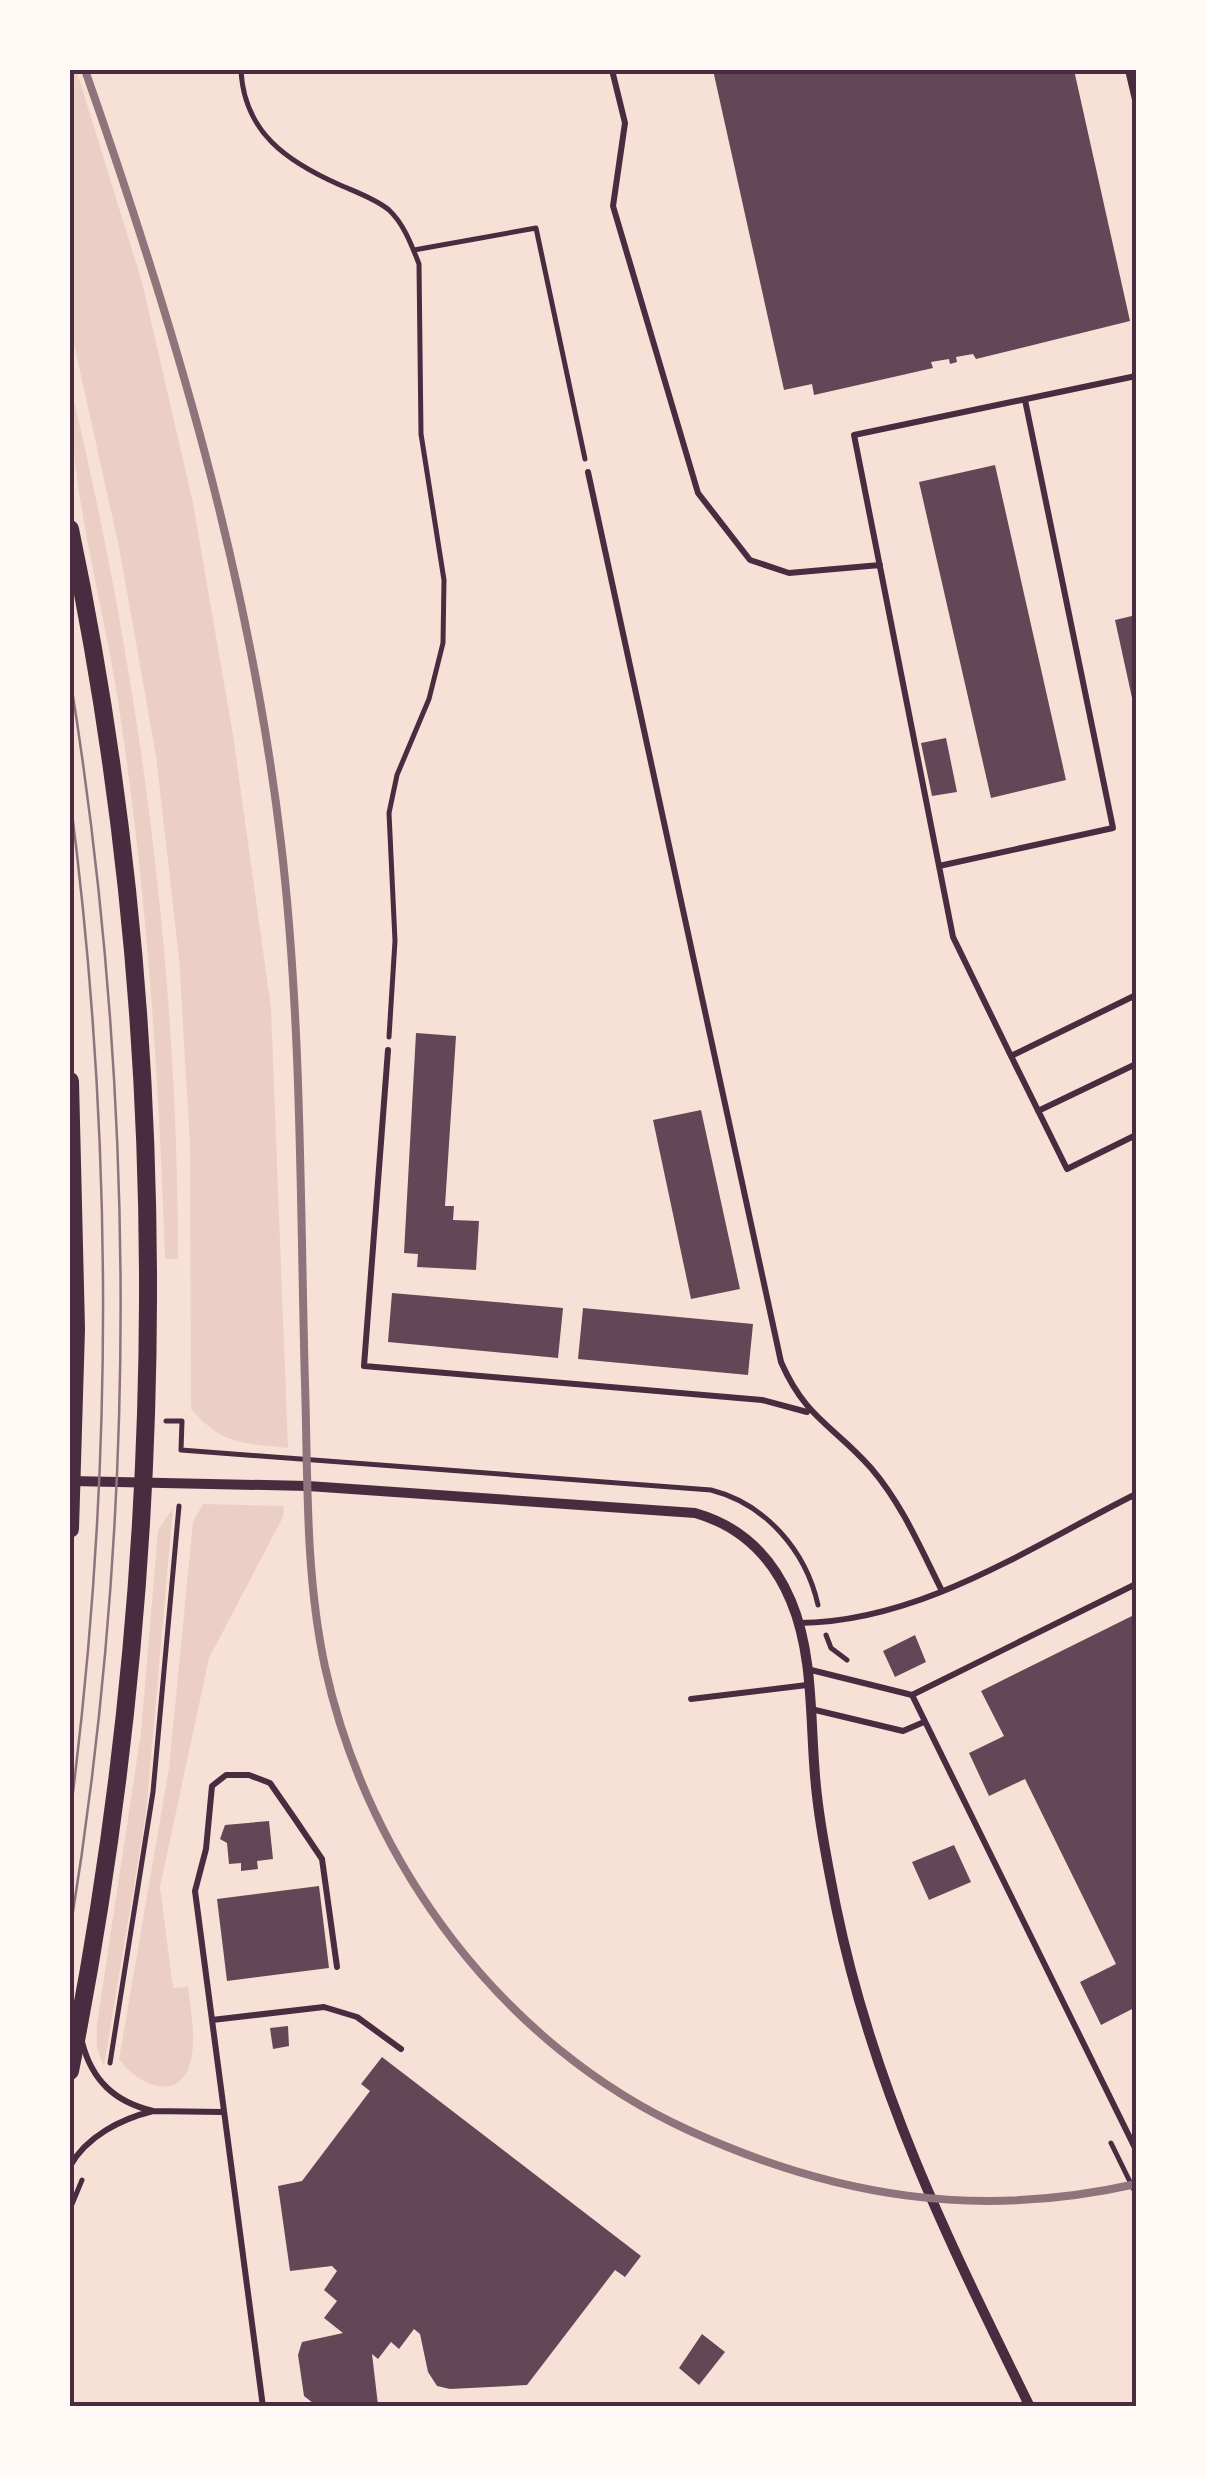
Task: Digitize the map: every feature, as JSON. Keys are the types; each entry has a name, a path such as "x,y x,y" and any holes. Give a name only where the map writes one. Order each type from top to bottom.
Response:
{"main road":[{"path":"70,529 111,763 136,998 160,1421 144,1480 121,1758 70,2071"},
{"path":"70,1082 76,1274 70,1528"}],"street":[{"path":"71,1481 308,1486 695,1513 720,1520 759,1549 776,1572 800,1624 816,1796 856,1998 928,2199 1030,2407"}],"lane":[{"path":"612,70 625,123 613,206 698,493 750,560 789,573 880,565"},
{"path":"1128,70 1136,104"},
{"path":"1136,376 854,436 953,937 1068,1168 1136,1134"},
{"path":"939,866 1113,828 1025,400"},
{"path":"588,472 773,1334 793,1389 808,1412 872,1470 900,1508 942,1591"},
{"path":"1011,1056 1136,995"},
{"path":"388,1050 364,1366 762,1400 808,1412"},
{"path":"1038,1112 1136,1064"},
{"path":"800,1624 842,1623 877,1616 942,1591 1136,1494"},
{"path":"806,1668 912,1695 1136,1584"},
{"path":"691,1700 807,1685"},
{"path":"912,1695 1136,2150"},
{"path":"810,1708 902,1731 924,1722"},
{"path":"263,2407 194,1891 206,1849 212,1786 226,1775 270,1783 322,1859 337,1967"},
{"path":"212,2020 324,2006 357,2017 401,2050"},
{"path":"80,2022 85,2054 106,2089 124,2102 153,2111 222,2112"},
{"path":"70,2166 96,2137 118,2123 153,2111"}],"path":[{"path":"241,70 242,89 255,122 274,148 304,169 389,210 419,264 421,434 444,580 443,644 429,699 398,774 389,813 396,941 388,1050"},
{"path":"414,250 536,228 588,472"},
{"path":"160,1421 170,1411"},
{"path":"160,1421 182,1421 181,1452"},
{"path":"110,2076 154,1792 179,1506"}],"shaded area":[{"path":"70,70 77,72 142,282 193,503 233,735 271,1008 288,1448 245,1443 224,1436 191,1409 190,1145 179,958 156,756 119,547 70,326"},
{"path":"70,384 116,600 150,818 171,1038 178,1259 165,1259 155,1054 138,850 120,714 76,467"},
{"path":"203,1504 284,1506 283,1517 209,1658 160,1887 173,1988 188,1987 191,2060 178,2082 158,2086 137,2077 119,2059 169,1768 193,1522"},
{"path":"173,1508 146,1814 104,2066 97,2049 97,2024 141,1732 158,1530"}],"building":[{"path":"713,70 1074,70 1130,321 976,359 973,354 956,357 957,362 950,364 949,359 931,362 933,368 814,395 812,384 784,390"},
{"path":"995,465 1066,780 991,798 919,482"},
{"path":"1136,615 1136,707 1134,707 1115,620"},
{"path":"946,738 957,792 932,796 921,743"},
{"path":"416,1033 456,1036 445,1206 454,1206 453,1220 479,1221 476,1270 417,1267 418,1254 404,1253"},
{"path":"701,1110 740,1289 691,1299 653,1120"},
{"path":"392,1293 563,1308 558,1358 388,1342"},
{"path":"583,1308 753,1324 748,1375 578,1359"},
{"path":"1136,1614 1136,2007 1101,2025 1080,1982 1116,1964 1025,1779 989,1796 969,1753 1004,1736 981,1691"},
{"path":"915,1635 926,1662 895,1677 883,1651"},
{"path":"269,1821 273,1859 257,1861 258,1869 241,1871 241,1863 229,1864 227,1843 220,1839 225,1825"},
{"path":"954,1845 971,1882 929,1900 912,1862"},
{"path":"319,1886 329,1968 227,1981 217,1899"},
{"path":"288,2026 289,2046 273,2049 270,2028"},
{"path":"382,2057 641,2256 625,2277 615,2270 527,2385 450,2389 437,2386 428,2372 420,2334 414,2329 399,2349 391,2342 378,2359 372,2354 378,2405 318,2407 304,2396 298,2355 302,2342 343,2333 324,2318 337,2301 324,2290 337,2271 332,2266 290,2271 278,2186 302,2181 370,2091 361,2084"},
{"path":"702,2334 725,2352 699,2385 679,2368"}],"tram line":[{"path":"70,677 92,833 108,990 121,1304 118,1461 108,1618 92,1775 70,1931"},
{"path":"70,797 95,1052 103,1306 95,1561 70,1816"}],"railway":[{"path":"85,70 178,355 204,451 229,548 267,744 293,978 307,1490 314,1597 325,1667 345,1740 374,1811 410,1878 454,1941 504,1999 560,2050 621,2094 688,2130 798,2172 908,2196 1020,2200 1136,2184"}]}
